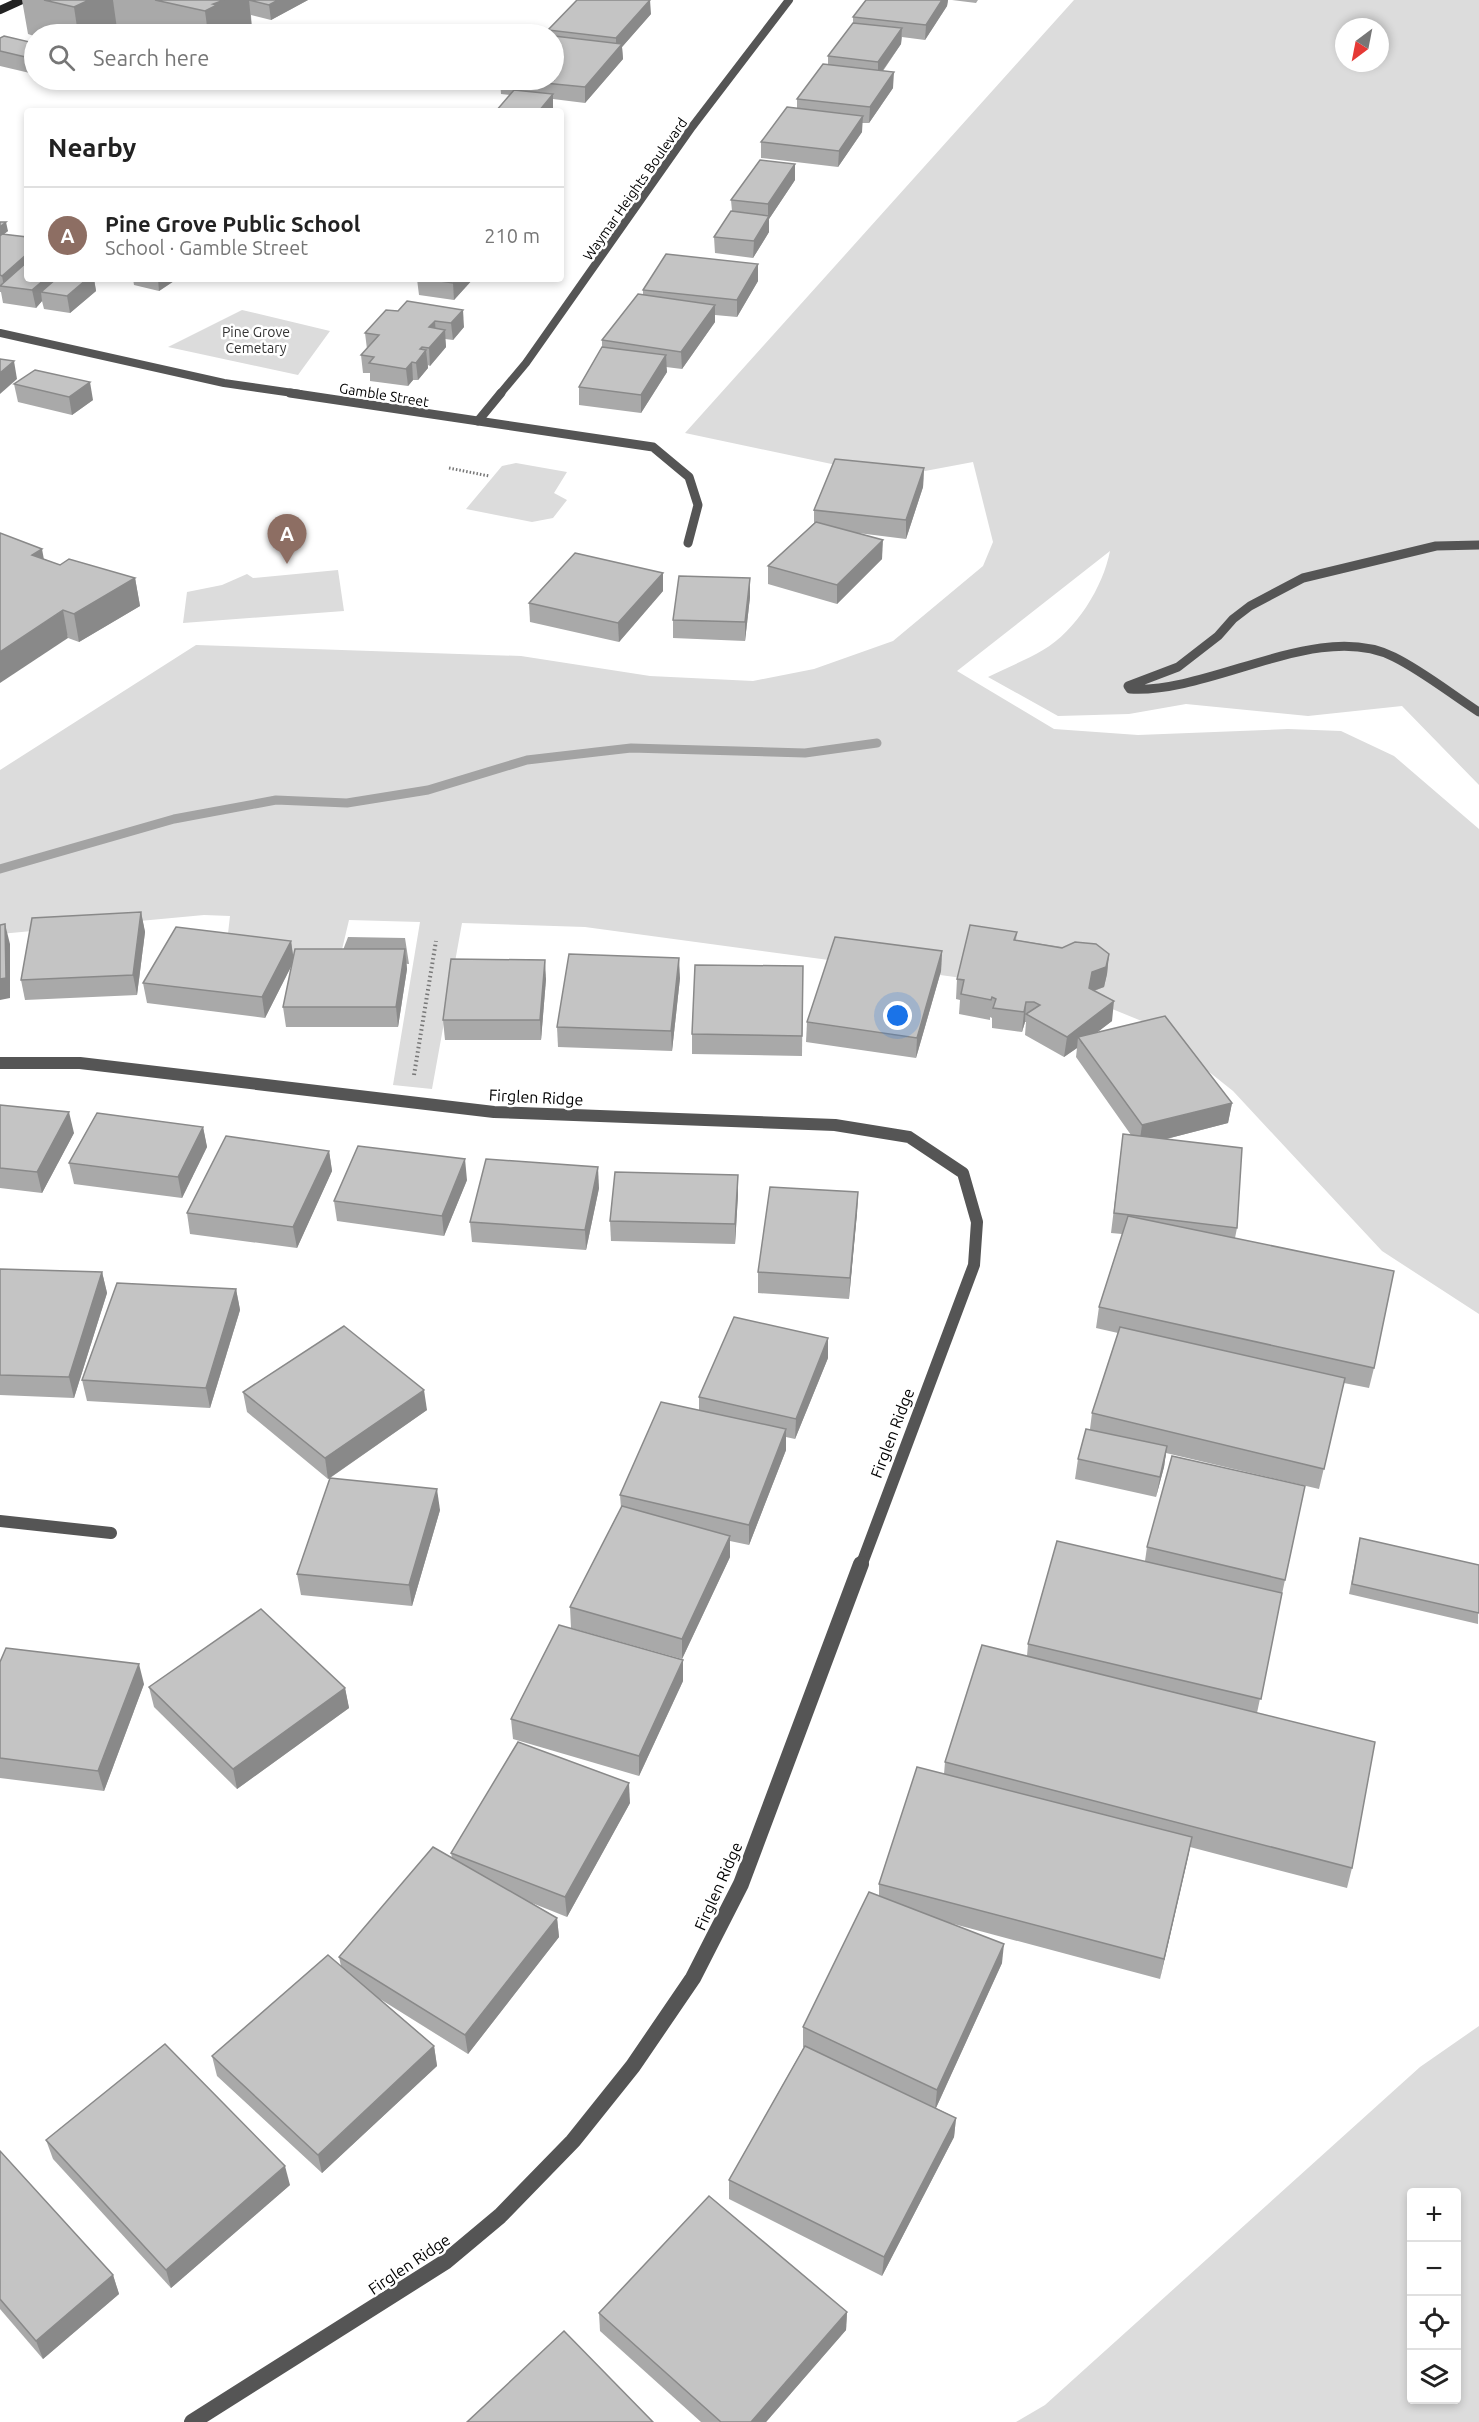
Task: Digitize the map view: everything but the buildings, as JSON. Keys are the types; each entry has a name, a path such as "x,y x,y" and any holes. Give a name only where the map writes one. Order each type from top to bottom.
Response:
{"main road":[{"path":"0,10 22,0"}],"street":[{"name":"Waymar Heights Boulevard","path":"478,421 526,363 692,127 789,0"},
{"path":"0,4 9,6"},
{"name":"Gamble Street","path":"0,333 224,384 653,447 689,477 698,505 688,543"},
{"path":"1479,545 1436,546 1304,578 1250,606 1233,619 1218,636 1178,667 1128,686 1130,689 1148,690 1242,669 1301,650 1337,645 1363,648 1393,656 1479,712"},
{"name":"Firglen Ridge","path":"0,1063 34,1061 80,1063 494,1112 835,1125 909,1137 963,1173 977,1222 974,1265 741,1884 693,1978 633,2066 573,2141 500,2216 445,2262 192,2422"},
{"path":"0,1521 111,1533"}],"path":[{"path":"448,468 489,476"},
{"path":"412,1085 436,941"}],"green space":[{"path":"1074,0 1479,0 1479,785 1402,706 1308,716 1186,704 1129,714 1058,716 988,677 1043,650 1066,632 1077,620 1094,593 1110,551 957,671 1054,729 1138,735 1288,729 1341,731 1394,756 1479,829 1479,1314 1382,1251 1233,1091 1149,1024 1073,993 585,927 462,923 432,1089 393,1085 420,922 349,920 340,958 226,951 230,916 204,915 0,934 0,770 196,645 521,656 650,676 753,681 814,669 893,641 983,566 993,542 973,462 893,477 685,433"},
{"name":"Pine Grove Cemetary","path":"242,310 330,331 298,375 168,347"},
{"path":"516,463 567,472 554,493 567,500 553,518 532,522 466,509 502,466"},
{"path":"338,570 344,611 183,623 187,592 222,585 247,574 253,578"},
{"path":"1479,2026 1479,2422 1016,2422 1045,2405 1420,2067"}],"shaded area":[{"path":"348,937 405,938 409,964 340,958"}],"waterway":[{"path":"0,869 174,819 276,800 347,803 428,790 527,760 631,748 805,753 877,743"}],"place":[{"name":"Pine Grove Public School","path":"287,564"}]}
